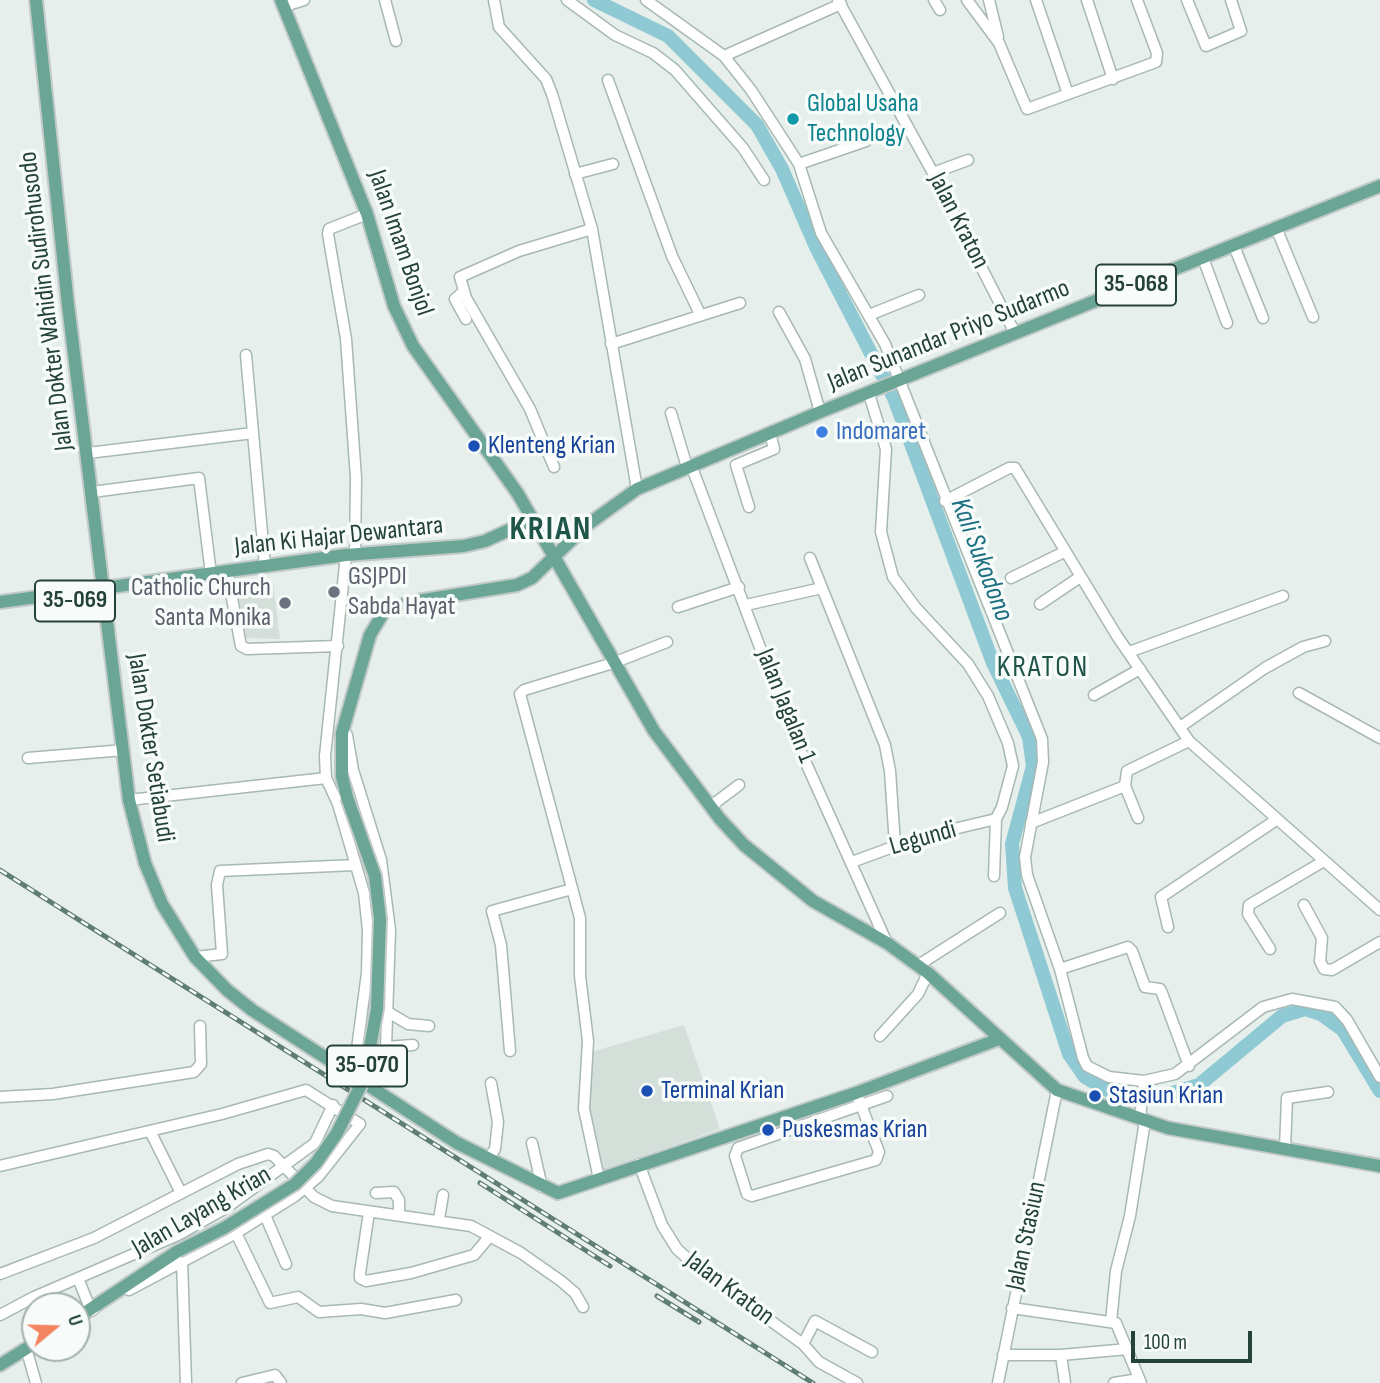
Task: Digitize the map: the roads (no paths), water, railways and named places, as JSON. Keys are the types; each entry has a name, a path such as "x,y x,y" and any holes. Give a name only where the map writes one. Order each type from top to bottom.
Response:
{"main road":[{"name":"Jalan Dokter Wahidin Sudirohusodo","path":"36,0 106,593"},
{"name":"Jalan Imam Bonjol","path":"283,3 368,214 394,306 413,346 518,495 654,731 744,845 813,901 887,943 923,970 1057,1090"},
{"name":"Jalan Sunandar Priyo Sudarmo","path":"553,557 602,513 638,489 689,466 1380,186"},
{"name":"Jalan Ki Hajar Dewantara","path":"0,602 135,592 146,584 265,566 485,541 531,520"},
{"name":"35-070","path":"350,700 370,635 385,610 417,601 517,585 532,578 553,557"},
{"name":"Jalan Ki Hajar Dewantara","path":"0,609 106,593"},
{"name":"Jalan Dokter Setiabudi","path":"106,593 129,800 145,863 162,904 195,957 227,990 252,1010 457,1143 542,1187 558,1193 639,1164 859,1099 999,1039"},
{"name":"Jalan Layang Krian","path":"91,1308 147,1269 180,1256 295,1184 316,1163 337,1133 364,1079 377,1009 380,919 375,876 342,776 342,745 350,700"},
{"path":"1057,1090 1168,1128 1380,1166"},
{"path":"0,1366 21,1352"}],"street":[{"path":"283,3 304,0"},
{"path":"385,0 396,41"},
{"path":"494,0 499,27 546,79 592,229 638,489"},
{"path":"567,0 618,37 653,53 675,71 743,148 764,180"},
{"path":"646,0 724,56 751,90 799,164 821,233 869,315 1042,739 1043,762 1025,858 1027,875 1060,969 1087,1066 1109,1077 1143,1083 1175,1074 1189,1066 1263,1007 1292,999 1335,1007 1347,1020 1380,1077"},
{"path":"934,0 940,10"},
{"path":"967,0 999,43"},
{"path":"989,0 999,43 1025,108 1031,109 1113,79 1158,59 1137,0"},
{"path":"1036,0 1068,94"},
{"path":"1087,0 1113,79"},
{"path":"1186,0 1206,46 1241,31 1231,0"},
{"path":"724,56 840,2"},
{"name":"Jalan Kraton","path":"840,2 933,173 1015,333"},
{"path":"608,80 672,256 700,314"},
{"path":"799,164 866,141"},
{"path":"933,173 968,160"},
{"path":"575,174 613,164"},
{"path":"351,1072 357,1049 367,973 378,931 338,804 326,778 330,688 350,555 356,478 346,339 328,232 368,214"},
{"path":"466,319 460,293 461,275 519,251 592,229"},
{"path":"1277,230 1313,317"},
{"path":"1234,246 1264,318"},
{"path":"1203,258 1227,323"},
{"path":"460,293 530,409 554,467"},
{"path":"869,315 919,295"},
{"path":"611,344 740,303"},
{"path":"779,312 805,359 820,412"},
{"path":"246,355 265,566"},
{"path":"872,393 886,449 881,532 893,577 916,608 968,664 988,696 1008,743 1013,766 996,820 994,876"},
{"name":"Jalan Jagalan 1","path":"671,414 689,466 746,605 792,732 887,943"},
{"path":"88,453 253,433"},
{"path":"748,507 736,465 774,449 770,433"},
{"path":"945,501 1013,467 1064,552 1189,741 1380,910"},
{"path":"92,492 199,478 211,574"},
{"path":"1011,578 1064,552"},
{"path":"810,558 885,746 890,771 895,845"},
{"path":"227,572 241,646 247,649 338,646"},
{"path":"1040,604 1080,576"},
{"path":"678,607 739,587"},
{"path":"746,605 822,588"},
{"path":"1129,652 1283,596"},
{"path":"1180,727 1265,668 1303,647 1325,641"},
{"path":"599,1180 584,1109 588,1041 580,976 580,918 520,694 524,690 613,663 667,642"},
{"path":"1094,695 1140,669"},
{"path":"1299,693 1380,738"},
{"path":"350,700 347,737 349,753 381,860 378,931 388,1012 386,1047 373,1087"},
{"path":"1138,818 1125,786 1128,770 1189,741"},
{"path":"28,758 124,750"},
{"path":"129,800 326,778"},
{"path":"711,806 739,785"},
{"path":"1031,823 1125,786"},
{"name":"Legundi","path":"852,862 895,845 996,820"},
{"path":"1168,927 1161,897 1276,820"},
{"path":"1270,949 1248,914 1249,905 1324,861"},
{"path":"195,957 222,954 216,885 220,871 356,865"},
{"path":"510,1051 501,945 492,911 572,889"},
{"path":"1304,905 1322,938 1320,961 1324,969 1332,970 1380,942"},
{"path":"880,1036 918,993 923,970 1000,913"},
{"path":"1060,969 1128,947 1145,986 1160,989 1163,993 1189,1066"},
{"path":"388,1012 408,1024 429,1026"},
{"path":"0,1097 53,1094 194,1072 201,1064 200,1026"},
{"path":"386,1047 413,1045"},
{"path":"488,1159 495,1149 498,1122 491,1083"},
{"path":"1111,1322 1116,1271 1130,1216 1142,1120 1143,1083"},
{"path":"0,1166 150,1131 306,1090 360,1124 318,1177 236,1233 180,1256 186,1383"},
{"name":"Jalan Stasiun","path":"998,1383 1057,1090"},
{"path":"1285,1149 1287,1098 1328,1092"},
{"path":"859,1099 879,1152 876,1160 752,1196 747,1194 735,1156 738,1148 859,1099 887,1096"},
{"path":"0,1315 178,1235 288,1171 315,1143 334,1107"},
{"path":"150,1131 181,1193"},
{"path":"532,1143 542,1187"},
{"path":"0,1274 94,1238 264,1154 274,1156 302,1186 332,1206 439,1219 471,1226 522,1253 561,1281 575,1293 583,1307"},
{"name":"Jalan Kraton","path":"639,1164 669,1240 705,1274 803,1344 819,1362 857,1383"},
{"path":"376,1193 394,1192 399,1200 399,1215"},
{"path":"439,1219 443,1195"},
{"path":"369,1212 360,1273 360,1278 366,1281 411,1273 474,1255 490,1236"},
{"path":"265,1215 286,1264"},
{"path":"236,1233 270,1303 298,1297 319,1312 358,1309 385,1313 456,1300"},
{"path":"79,1280 84,1292"},
{"path":"1012,1308 1118,1324 1140,1381 1114,1383"},
{"path":"803,1344 815,1321 872,1352"},
{"path":"1003,1355 1061,1356 1128,1349"},
{"path":"1061,1356 1065,1383"},
{"path":"33,1362 36,1383"},
{"path":"242,1383 275,1375 281,1383"}],"waterway":[{"name":"Kali Sukodono","path":"594,0 668,36 757,125 782,169 816,247 894,398 993,663 1029,737 1033,766 1012,844 1015,888 1069,1054 1085,1077 1107,1090 1135,1099 1169,1094 1199,1085 1282,1016 1305,1009 1321,1014 1343,1030 1380,1091"}],"railway":[{"path":"0,870 813,1383"},
{"path":"480,1183 610,1266"},
{"path":"657,1296 699,1322"}],"place":[{"name":"Global Usaha Technology","path":"793,119"},
{"name":"Indomaret","path":"822,432"},
{"name":"Klenteng Krian","path":"474,446"},
{"name":"GSJPDI Sabda Hayat","path":"334,592"},
{"name":"Catholic Church Santa Monika","path":"285,603"},
{"name":"Terminal Krian","path":"647,1091"},
{"name":"Stasiun Krian","path":"1095,1096"},
{"name":"Puskesmas Krian","path":"768,1130"}],"district":[{"name":"KRIAN","path":"551,531"},
{"name":"KRATON","path":"1043,668"}]}
